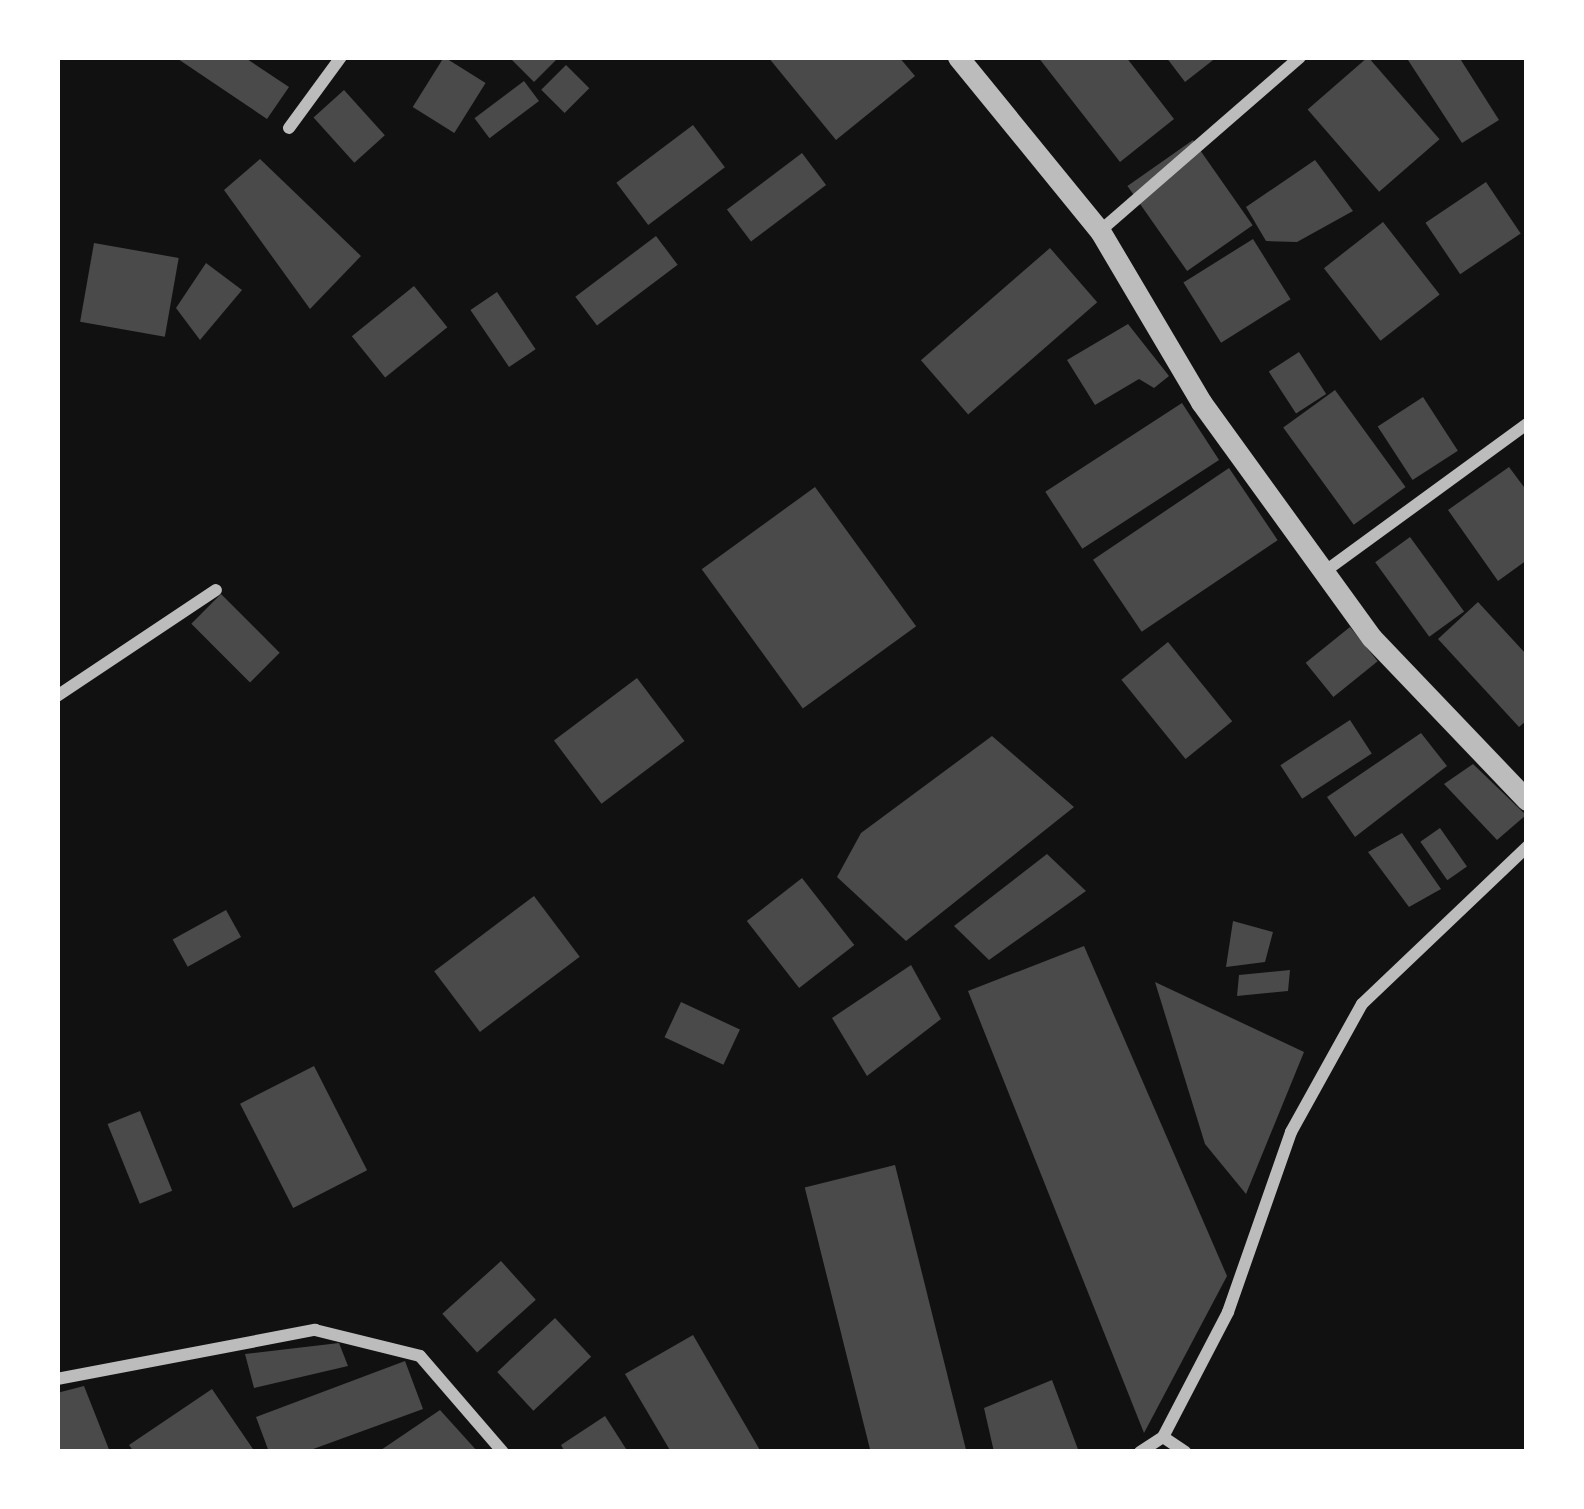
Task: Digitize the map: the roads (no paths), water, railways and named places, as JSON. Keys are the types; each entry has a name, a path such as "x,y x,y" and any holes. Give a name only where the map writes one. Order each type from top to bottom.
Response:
{"street":[{"path":"289,128 341,57"},
{"path":"958,57 1100,231 1201,402 1372,638 1527,800"},
{"path":"1100,231 1300,57"},
{"path":"1324,572 1527,424"},
{"path":"57,696 216,590"},
{"path":"1140,1452 1163,1437 1228,1312 1291,1132 1362,1004 1527,847"},
{"path":"57,1379 315,1330 420,1356 503,1452"},
{"path":"1163,1437 1185,1452"}]}
